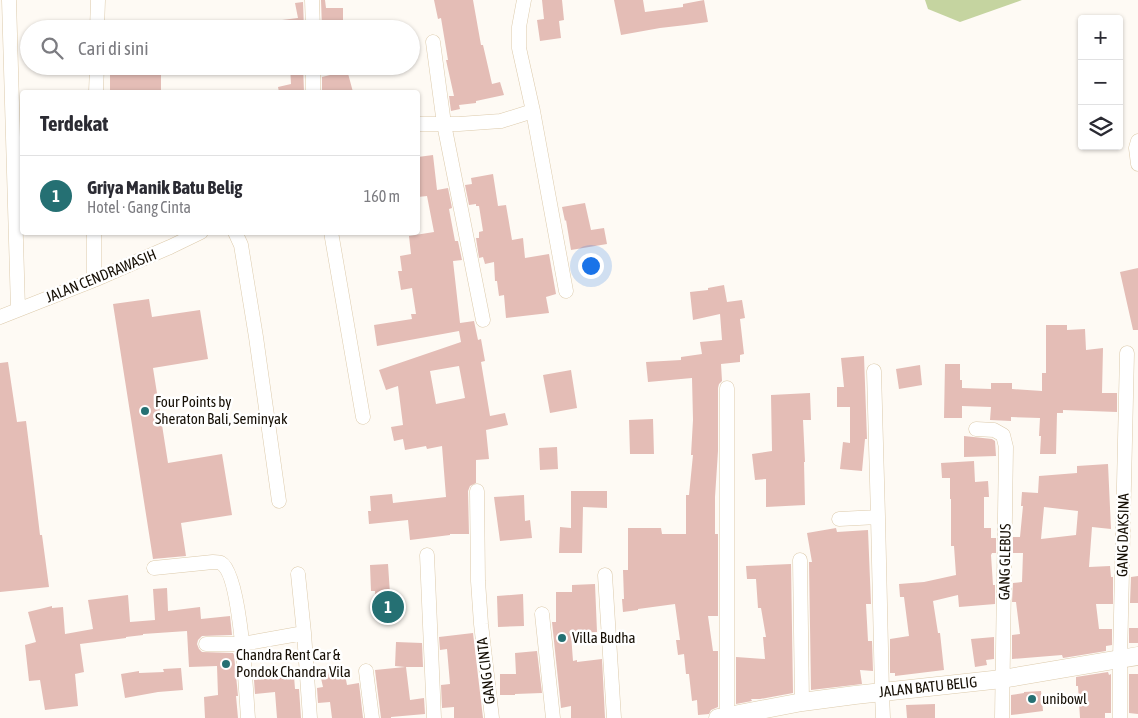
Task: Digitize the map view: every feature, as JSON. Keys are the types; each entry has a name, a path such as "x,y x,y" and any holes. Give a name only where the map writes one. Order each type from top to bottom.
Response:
{"street":[{"path":"9,0 18,309"},
{"path":"97,20 98,0"},
{"path":"312,0 313,20"},
{"path":"524,0 519,27 520,48 566,291"},
{"path":"433,42 444,124 484,320"},
{"path":"96,90 97,75"},
{"path":"313,75 313,90"},
{"path":"420,124 501,121 533,111"},
{"path":"1138,141 1136,148 1138,164"},
{"path":"94,235 94,280"},
{"name":"JALAN CENDRAWASIH","path":"0,317 94,280 194,235"},
{"path":"236,235 241,245 256,337 279,501"},
{"path":"332,235 363,416"},
{"name":"GANG DAKSINA","path":"1120,718 1127,353"},
{"path":"874,371 883,718"},
{"path":"723,717 727,388"},
{"name":"GANG GLEBUS","path":"976,429 994,430 1003,435 1006,447 1002,718"},
{"name":"GANG CINTA","path":"477,491 478,581 492,718"},
{"path":"839,519 878,517"},
{"path":"427,555 434,718"},
{"path":"800,560 802,702"},
{"path":"154,568 213,562 221,563 226,570 235,595 242,644 248,718"},
{"path":"298,574 310,718"},
{"path":"604,574 614,718"},
{"path":"542,614 553,718"},
{"path":"206,644 242,644 304,633"},
{"name":"JALAN BATU BELIG","path":"723,717 784,712 802,702 1002,680 1138,656"},
{"path":"366,671 372,718"}],"green space":[{"path":"925,0 1022,0 960,22 928,9"}],"building":[{"path":"321,0 325,0 326,8 343,8 343,20 322,20"},
{"path":"434,0 473,0 481,45 483,45 492,84 500,82 504,95 476,101 476,103 459,105 460,109 451,111 449,96 454,96 446,60 448,60 441,18 438,19"},
{"path":"542,0 562,0 564,20 559,21 561,38 540,41 537,20 544,19"},
{"path":"614,0 643,0 645,12 683,7 683,4 704,0 708,22 621,35"},
{"path":"303,2 304,20 282,20 298,18 295,3"},
{"path":"110,75 161,75 161,90 110,90"},
{"path":"290,75 303,75 304,90 279,90 278,87 291,84"},
{"path":"348,75 352,90 322,90 322,77"},
{"path":"433,155 437,190 448,188 452,208 449,209 455,241 458,241 462,260 453,261 460,323 474,321 478,340 481,339 485,361 481,362 490,416 505,413 508,425 486,430 489,459 476,460 476,483 470,486 468,491 469,534 450,534 410,540 408,520 369,524 368,511 371,511 370,496 392,494 393,503 446,497 442,446 427,449 426,446 405,450 403,439 394,441 391,427 403,425 398,386 386,390 379,370 461,342 459,331 377,346 374,325 412,319 411,314 416,314 412,288 401,290 398,271 402,271 400,256 411,254 409,236 434,232 427,196 420,197 420,157","holes":["459,366 465,398 436,404 430,371"]},
{"path":"493,174 498,206 506,205 512,240 523,238 525,258 549,254 556,294 546,297 549,313 506,318 504,295 499,296 497,281 495,281 494,262 485,264 483,257 479,258 476,238 479,238 479,232 483,231 479,206 476,206 476,204 469,205 465,185 472,184 471,178"},
{"path":"585,203 591,230 604,228 607,244 571,250 562,207"},
{"path":"1138,268 1138,330 1133,330 1120,272"},
{"path":"724,285 727,302 742,300 745,318 740,319 744,354 740,355 740,362 721,364 722,381 718,388 718,451 715,497 715,534 718,534 718,616 708,616 713,651 718,651 718,707 711,710 709,714 698,715 697,700 692,701 689,674 686,674 684,654 678,655 676,640 680,640 675,604 623,612 623,570 628,570 628,528 661,528 662,534 686,534 686,495 689,495 693,455 691,455 693,420 692,378 648,382 646,362 681,360 681,357 702,354 700,342 722,340 720,314 693,320 690,292 708,290 708,288"},
{"name":"Four Points by Sheraton Bali, Seminyak","path":"149,299 152,317 200,310 208,359 153,368 168,463 222,454 232,515 181,523 186,556 153,559 113,304"},
{"path":"1046,325 1067,325 1067,330 1085,329 1086,350 1103,348 1102,393 1117,393 1117,412 1063,410 1063,413 1057,413 1056,454 1040,454 1040,418 1011,417 1011,421 990,420 991,407 962,406 962,418 944,418 945,364 960,364 962,388 991,389 991,383 1012,383 1012,389 1042,391 1042,373 1046,373"},
{"path":"864,356 867,439 865,439 862,471 840,469 843,442 850,443 850,407 837,407 837,387 844,387 841,358"},
{"path":"8,362 17,422 26,421 40,535 42,535 49,587 0,592 0,363"},
{"path":"920,365 922,385 899,389 896,369"},
{"path":"571,370 577,408 550,413 543,375"},
{"path":"810,393 811,420 803,420 805,505 766,507 766,479 755,480 752,454 772,451 771,395"},
{"path":"653,419 654,454 630,454 629,420"},
{"path":"964,436 992,439 995,441 996,456 964,457"},
{"path":"557,447 558,469 540,470 539,448"},
{"path":"974,461 975,482 988,481 989,497 984,497 984,528 991,528 991,538 996,538 996,553 991,555 993,585 995,585 995,604 959,607 958,595 933,601 938,633 940,633 944,670 895,676 895,673 890,673 890,639 909,636 904,597 900,597 899,584 924,582 956,575 954,546 951,546 950,478 942,478 941,463"},
{"path":"1108,464 1111,529 1092,527 1089,567 1110,566 1111,577 1113,577 1113,604 1096,604 1099,629 1112,629 1112,645 1106,646 1106,651 1063,658 1062,655 1012,659 1012,635 1020,634 1016,602 1012,602 1013,583 1022,582 1023,553 1013,553 1013,537 1020,537 1023,506 1021,506 1022,492 1038,493 1039,476 1077,473 1077,466","holes":["1044,507 1078,511 1076,535 1041,539"]},
{"path":"571,491 607,491 607,508 583,507 582,553 559,553 560,527 571,528"},
{"path":"524,495 525,521 530,520 532,538 500,541 494,497"},
{"path":"836,528 837,532 868,530 871,604 866,604 868,641 872,641 873,671 860,670 862,684 811,690 809,562 812,562 807,533"},
{"path":"388,564 390,594 399,594 401,619 377,621 375,591 371,591 370,565"},
{"path":"791,564 793,693 751,699 752,701 736,704 736,657 765,659 763,637 766,637 761,608 758,608 756,579 747,579 746,566"},
{"path":"1138,576 1138,603 1130,603 1131,577"},
{"path":"595,584 597,632 571,634 573,661 602,659 605,718 571,718 571,706 561,708 552,622 556,622 556,592 572,592 572,585"},
{"path":"167,588 168,611 200,607 201,619 230,616 232,635 202,636 197,644 202,652 233,653 238,696 236,696 238,718 205,718 204,697 218,695 217,666 189,667 187,631 143,634 80,644 84,672 75,674 78,706 45,710 40,680 29,681 25,645 36,642 28,612 52,606 52,608 63,607 65,634 93,629 88,600 128,595 130,622 155,620 153,589"},
{"path":"523,594 524,626 498,627 497,596"},
{"path":"1129,628 1138,628 1138,643 1129,643"},
{"path":"473,633 483,718 454,718 454,707 442,708 441,685 450,684 447,649 440,650 439,637"},
{"path":"994,637 994,659 986,660 987,665 975,667 971,639"},
{"path":"396,642 422,643 423,667 406,667 410,700 424,698 425,714 381,718 375,670 405,667 395,666"},
{"path":"537,651 542,693 500,695 500,674 516,674 515,653"},
{"path":"181,668 183,690 125,698 121,674 139,671 139,673 164,672 163,669"},
{"path":"344,669 347,685 359,683 363,718 332,718 330,702 318,703 317,688 323,687 320,674"},
{"path":"1108,672 1109,675 1111,674 1111,713 1105,713 1105,718 1080,718 1076,677"},
{"path":"1129,674 1138,674 1138,714 1129,713"},
{"path":"294,676 295,689 299,689 301,718 277,718 275,692 255,694 254,680"},
{"path":"1041,691 1043,711 1011,715 1011,695"},
{"path":"935,704 935,718 907,718 906,705"}],"place":[{"name":"Four Points by Sheraton Bali, Seminyak","path":"145,411"},
{"name":"Griya Manik Batu Belig","path":"388,607"},
{"name":"Villa Budha","path":"562,638"},
{"name":"Chandra Rent Car & Pondok Chandra Vila","path":"226,664"},
{"name":"unibowl","path":"1032,699"}]}
